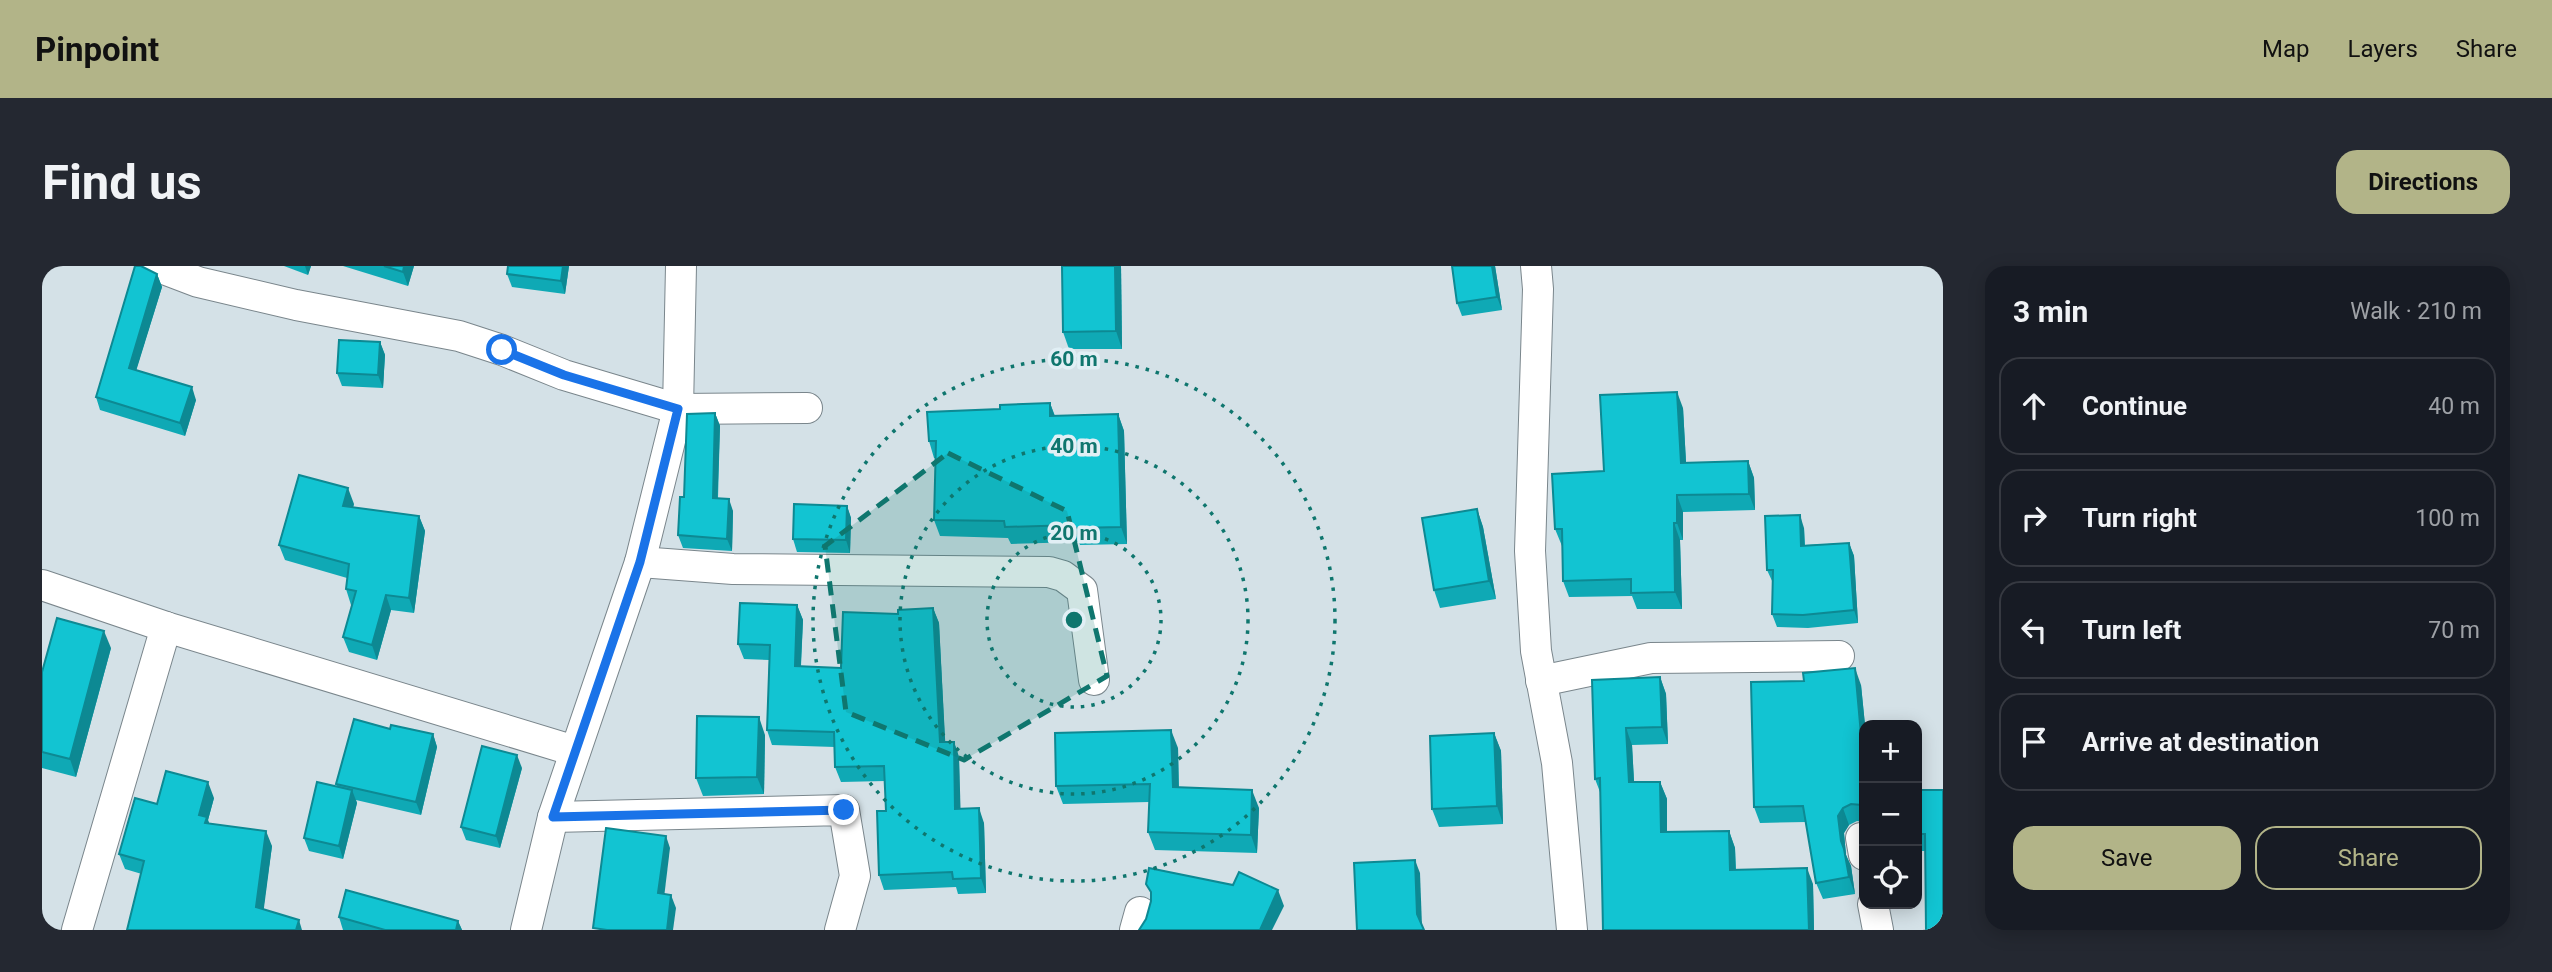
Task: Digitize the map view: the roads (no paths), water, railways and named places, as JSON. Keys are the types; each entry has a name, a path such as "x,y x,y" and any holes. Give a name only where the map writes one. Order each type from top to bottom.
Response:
{"street":[{"path":"156,266 198,282 284,302 459,336 564,375 678,409 807,408"},
{"path":"526,930 553,817 640,562 678,409 681,266"},
{"path":"1536,266 1538,289 1530,551 1536,651 1557,763 1572,930"},
{"path":"640,562 733,569 1049,572 1063,576 1082,590 1094,680"},
{"path":"42,584 166,627 575,751"},
{"path":"77,930 166,627"},
{"path":"1541,681 1651,658 1839,656"},
{"path":"553,817 844,810 855,876 840,930"},
{"path":"1874,909 1878,930"}]}
